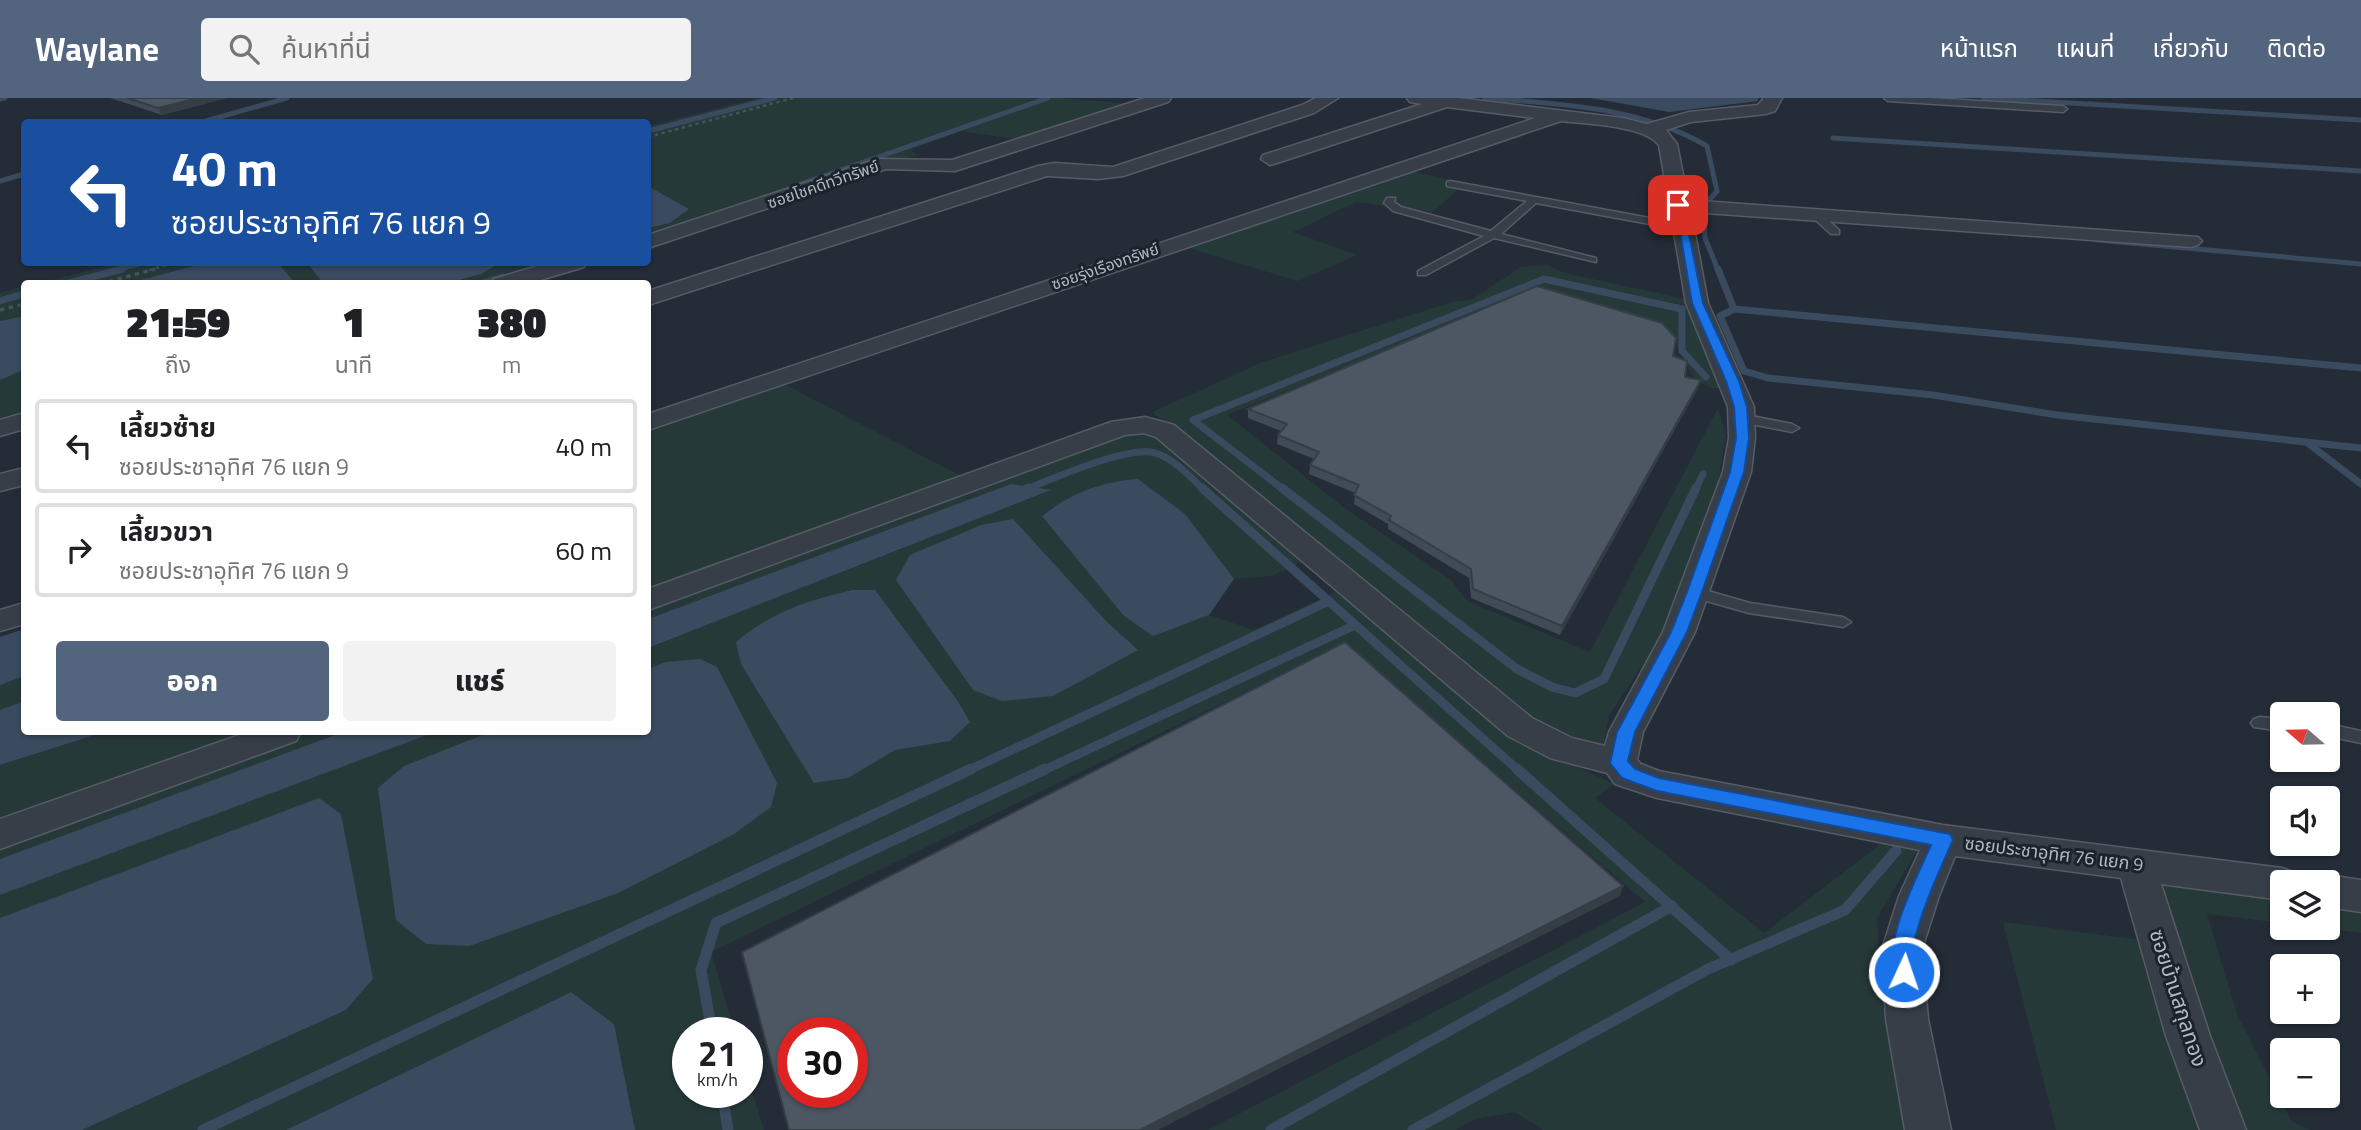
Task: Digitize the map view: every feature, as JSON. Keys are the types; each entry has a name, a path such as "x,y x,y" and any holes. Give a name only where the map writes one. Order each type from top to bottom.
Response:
{"street":[{"name":"ซอยโชคดีทวีทรัพย์","path":"651,241 884,163 897,162 929,167 955,165 1162,98"},
{"path":"651,297 1045,170 1055,168 1098,174 1116,172 1308,109 1329,98"},
{"path":"1416,98 1564,114 1650,129 1660,134 1668,144 1697,303 1732,381 1741,418 1742,438 1737,472 1695,592 1679,632 1626,732 1619,763"},
{"path":"1650,129 1689,117 1760,110 1769,107 1773,98"},
{"path":"1270,159 1447,101"},
{"name":"ซอยรุ่งเรืองทรัพย์","path":"651,421 1223,226 1564,114"},
{"path":"1680,216 1815,214 2191,241"},
{"path":"515,280 563,266"},
{"path":"0,428 21,422"},
{"name":"ซอยประชาอุทิศ 76 แยก 9","path":"651,599 1120,428 1145,425 1165,431 1203,461 1520,727 1562,749 1619,763 1628,774 1657,785 1943,840 2270,882"},
{"path":"0,483 21,477"},
{"path":"0,621 21,614"},
{"path":"0,834 276,735"},
{"path":"1928,1130 1907,1019 1902,949 1919,896 1943,840"},
{"name":"ซอยบ้านสกุลทอง","path":"2136,865 2188,1036 2222,1130"},
{"path":"2340,893 2361,896"}],"lane":[{"path":"1888,98 2063,109"},
{"path":"1450,184 1534,200 1680,216"},
{"path":"1391,200 1389,202 1397,209 1592,260"},
{"path":"1422,272 1493,235 1534,200"},
{"path":"1815,214 1835,232"},
{"path":"1741,418 1792,428"},
{"path":"1695,592 1749,608 1843,622"},
{"path":"2260,723 2270,724"},
{"path":"2340,733 2361,737"}],"path":[{"path":"651,136 793,98"},
{"path":"114,280 165,266"},
{"path":"0,310 21,305"}],"shaded area":[{"path":"758,98 1061,98 1133,104 1021,140 961,131 910,150 918,155 856,170 651,236 651,227 670,223 689,209 651,188 651,125"},
{"path":"1406,170 1465,183 1433,212 1356,202 1293,232 1357,255 1298,281 1182,246"},
{"path":"1548,265 1565,273 1685,299 1725,388 1712,388 1695,381 1675,341 1533,290 1227,415 1346,509 1451,580 1467,601 1590,652 1718,408 1726,433 1715,501 1671,623 1609,715 1603,747 1545,735 1152,412 1263,362 1452,302 1471,300 1521,267"},
{"path":"106,266 194,266 140,280 52,280"},
{"path":"281,266 309,266 321,280 292,280"},
{"path":"495,266 555,266 505,280 462,280"},
{"path":"21,287 21,317 0,321 0,293"},
{"path":"21,371 21,420 0,426 0,380"},
{"path":"782,383 961,476 651,590 651,426"},
{"path":"1142,430 1162,435 1310,558 1272,576 1234,579 1185,514 1052,507 1042,515 1153,635 1209,615 1254,630 1335,592 1383,623 1549,754 1614,784 1595,798 1764,933 1889,838 1920,846 1877,918 1881,982 1914,1130 1543,1130 1515,1112 1476,1119 1456,1130 1208,1130 1645,902 1346,643 711,952 730,1017 672,1017 672,1108 757,1108 764,1130 635,1130 614,1024 571,992 286,1130 82,1130 346,1010 373,980 320,798 0,918 0,895 427,735 651,735 651,647 1049,491 1011,484 651,618 651,603 1122,432"},
{"path":"21,677 21,702 0,710 0,685"},
{"path":"95,735 249,735 0,824 0,765"},
{"path":"289,735 335,735 0,859 0,839"},
{"path":"2195,883 2270,894 2270,922 2207,914 2237,1014 2270,1079 2270,1108 2285,1108 2292,1122 2310,1130 2239,1130 2153,886"},
{"path":"2340,905 2361,908 2361,933 2340,930"},
{"path":"2003,922 2150,941 2211,1130 2056,1130"}],"water":[{"path":"1591,98 1758,98 1758,101 1669,112"},
{"path":"651,188 689,209 670,223 651,227"},
{"path":"194,266 281,266 292,280 140,280"},
{"path":"309,266 495,266 481,274 460,280 321,280"},
{"path":"21,317 21,371 0,380 0,321"},
{"path":"1138,479 1185,514 1234,579 1209,615 1153,636 1124,616 1042,516 1063,501 1087,490"},
{"path":"1011,484 1051,490 651,647 651,618"},
{"path":"1013,519 1107,622 1138,650 1053,696 1002,701 973,690 896,580 910,555 981,525"},
{"path":"852,590 875,590 957,700 970,722 950,741 895,750 848,778 814,783 741,664 736,642 777,615 820,598"},
{"path":"21,630 21,677 0,685 0,637"},
{"path":"700,659 717,667 777,783 771,807 734,834 618,893 469,946 426,944 396,920 378,788 404,766 482,735 651,735 651,668 666,662"},
{"path":"21,702 21,735 95,735 0,765 0,710"},
{"path":"335,735 427,735 0,895 0,859"},
{"path":"319,798 341,814 373,979 346,1010 82,1130 0,1130 0,918"},
{"path":"571,992 614,1024 635,1130 286,1130"}],"building":[{"path":"127,98 198,98 158,108"},
{"path":"1537,286 1662,323 1676,338 1673,356 1687,361 1685,377 1701,380 1562,626 1473,589 1471,569 1389,520 1391,516 1354,495 1359,485 1310,465 1319,452 1278,435 1287,424 1248,409"},
{"path":"1345,642 1623,886 1140,1130 789,1130 783,1108 868,1108 868,1017 777,1017 777,1085 763,1032 763,1017 759,1017 742,952"}],"waterway":[{"path":"0,99 5,98"},
{"path":"213,119 287,98"},
{"path":"651,130 775,98"},
{"path":"795,186 1048,98"},
{"path":"1485,98 1571,106 1627,115 1681,133 1707,146 1717,191 1711,198 1703,201 1705,238 1718,270"},
{"path":"1984,98 2361,120"},
{"path":"1833,138 2361,171"},
{"path":"0,181 21,175"},
{"path":"2098,240 2361,264"},
{"path":"115,270 130,266"},
{"path":"81,280 122,269"},
{"path":"1718,269 1734,309"},
{"path":"493,280 503,277"},
{"path":"1284,490 1193,420 1544,279 1682,309 1682,351 1706,377"},
{"path":"0,301 21,295"},
{"path":"1734,309 2361,368"},
{"path":"1734,309 1720,316 1744,371 1768,378 1933,395 2057,415 2361,448"},
{"path":"2309,444 2361,484"},
{"path":"1024,490 1105,459 1138,452 1151,452 1166,457 1204,490"},
{"path":"1696,488 1703,474"},
{"path":"1202,488 1329,601"},
{"path":"1282,488 1517,669 1552,687 1575,693 1604,679 1696,488"},
{"path":"967,771 1329,601"},
{"path":"1329,601 1519,771"},
{"path":"1042,771 1355,625"},
{"path":"203,1130 971,769"},
{"path":"709,1017 701,970 716,923 1045,769"},
{"path":"1517,769 1671,907"},
{"path":"1730,959 1845,910 1896,851"},
{"path":"1271,1130 1671,907"},
{"path":"1671,907 1730,959"},
{"path":"1413,1130 1708,969 1730,959"},
{"path":"725,1108 728,1130"}],"route":[{"path":"1678,205 1697,303 1741,407 1742,438 1737,472 1695,592 1679,632 1626,732 1619,763 1628,774 1657,785 1943,840 1919,896 1902,949 1904,972"}]}
